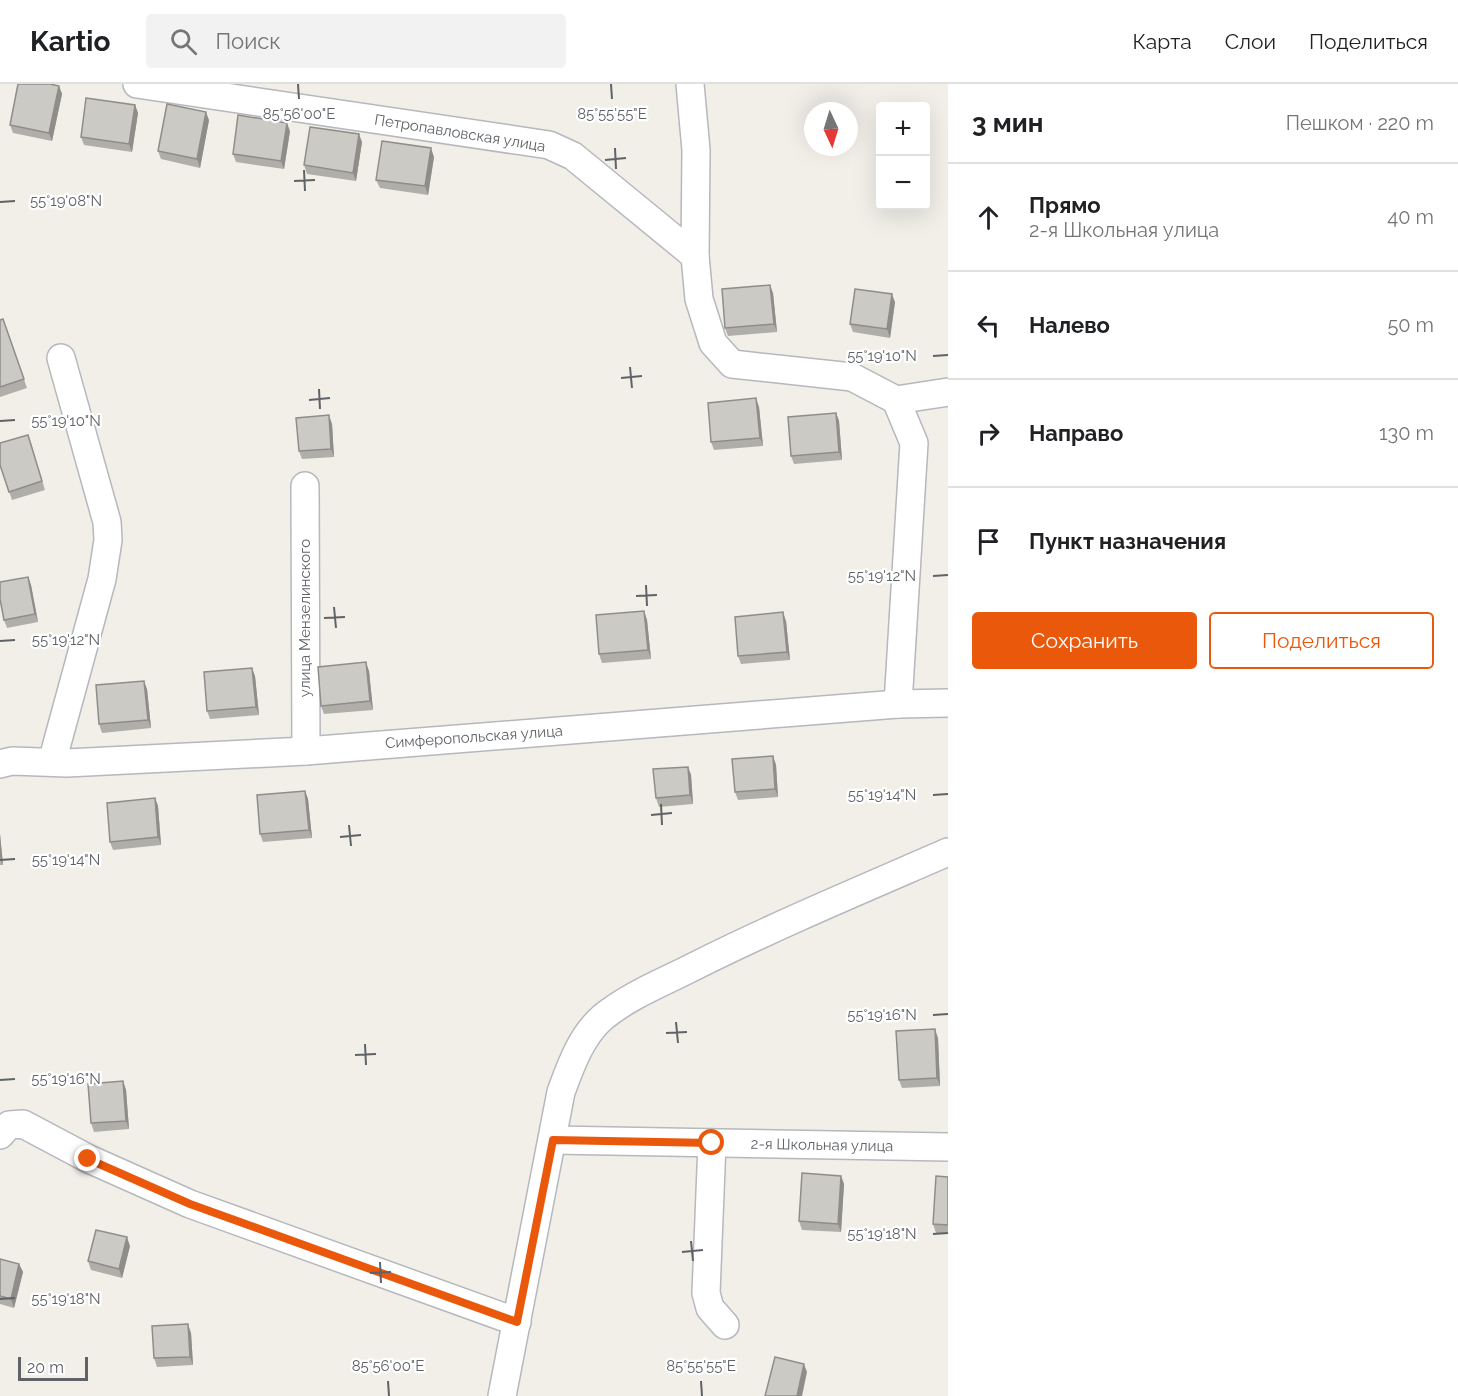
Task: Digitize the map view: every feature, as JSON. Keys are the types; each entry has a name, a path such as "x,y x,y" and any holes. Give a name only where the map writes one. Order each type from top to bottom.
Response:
{"street":[{"name":"Петропавловская улица","path":"137,84 549,145 573,156 695,256"},
{"path":"690,84 696,150 695,256 699,299 713,343 732,364 852,377 896,400 948,392"},
{"path":"52,762 102,579 108,540 107,522 61,358"},
{"path":"896,400 914,443 898,704"},
{"name":"улица Мензелинского","path":"305,486 306,751"},
{"name":"Симферопольская улица","path":"0,764 12,761 52,762 306,751 898,704 948,703"},
{"path":"502,1396 561,1092 572,1061 602,1018 625,1001 732,948 948,852"},
{"path":"0,1135 9,1125 23,1124 88,1159 190,1204 517,1322"},
{"name":"2-я Школьная улица","path":"553,1140 948,1147"},
{"path":"712,1143 706,1293 710,1308 725,1325"}],"building":[{"path":"18,84 59,86 49,133 10,125"},
{"path":"86,98 135,105 129,144 81,137"},
{"path":"167,104 206,112 197,159 158,151"},
{"path":"238,115 287,123 281,161 233,154"},
{"path":"310,127 359,134 353,173 304,165"},
{"path":"382,141 431,148 425,186 376,180"},
{"path":"770,285 774,324 725,328 722,289"},
{"path":"855,289 892,294 887,329 850,324"},
{"path":"3,319 24,379 0,387 0,320"},
{"path":"756,398 760,438 711,442 708,403"},
{"path":"836,413 839,452 791,456 788,417"},
{"path":"329,415 331,449 299,451 296,418"},
{"path":"28,435 42,481 9,492 0,465 0,443"},
{"path":"28,577 35,614 4,620 0,582"},
{"path":"644,611 648,650 599,654 596,615"},
{"path":"783,612 787,652 738,656 735,617"},
{"path":"366,662 370,701 321,706 318,667"},
{"path":"252,668 256,707 207,711 204,672"},
{"path":"144,681 148,720 99,724 96,685"},
{"path":"773,756 775,789 735,792 732,759"},
{"path":"688,767 690,795 656,798 653,769"},
{"path":"305,791 309,830 260,834 257,795"},
{"path":"155,798 158,837 110,842 107,803"},
{"path":"935,1029 937,1078 899,1080 896,1031"},
{"path":"123,1081 126,1121 91,1123 88,1084"},
{"path":"802,1173 841,1176 838,1224 799,1221"},
{"path":"936,1176 948,1177 948,1225 933,1224"},
{"path":"96,1230 127,1237 119,1269 88,1261"},
{"path":"0,1259 19,1264 11,1299 0,1296"},
{"path":"188,1324 190,1357 154,1358 152,1326"},
{"path":"775,1357 804,1364 797,1396 765,1396"}],"route":[{"path":"88,1159 190,1204 517,1322 553,1140 712,1143"}]}
